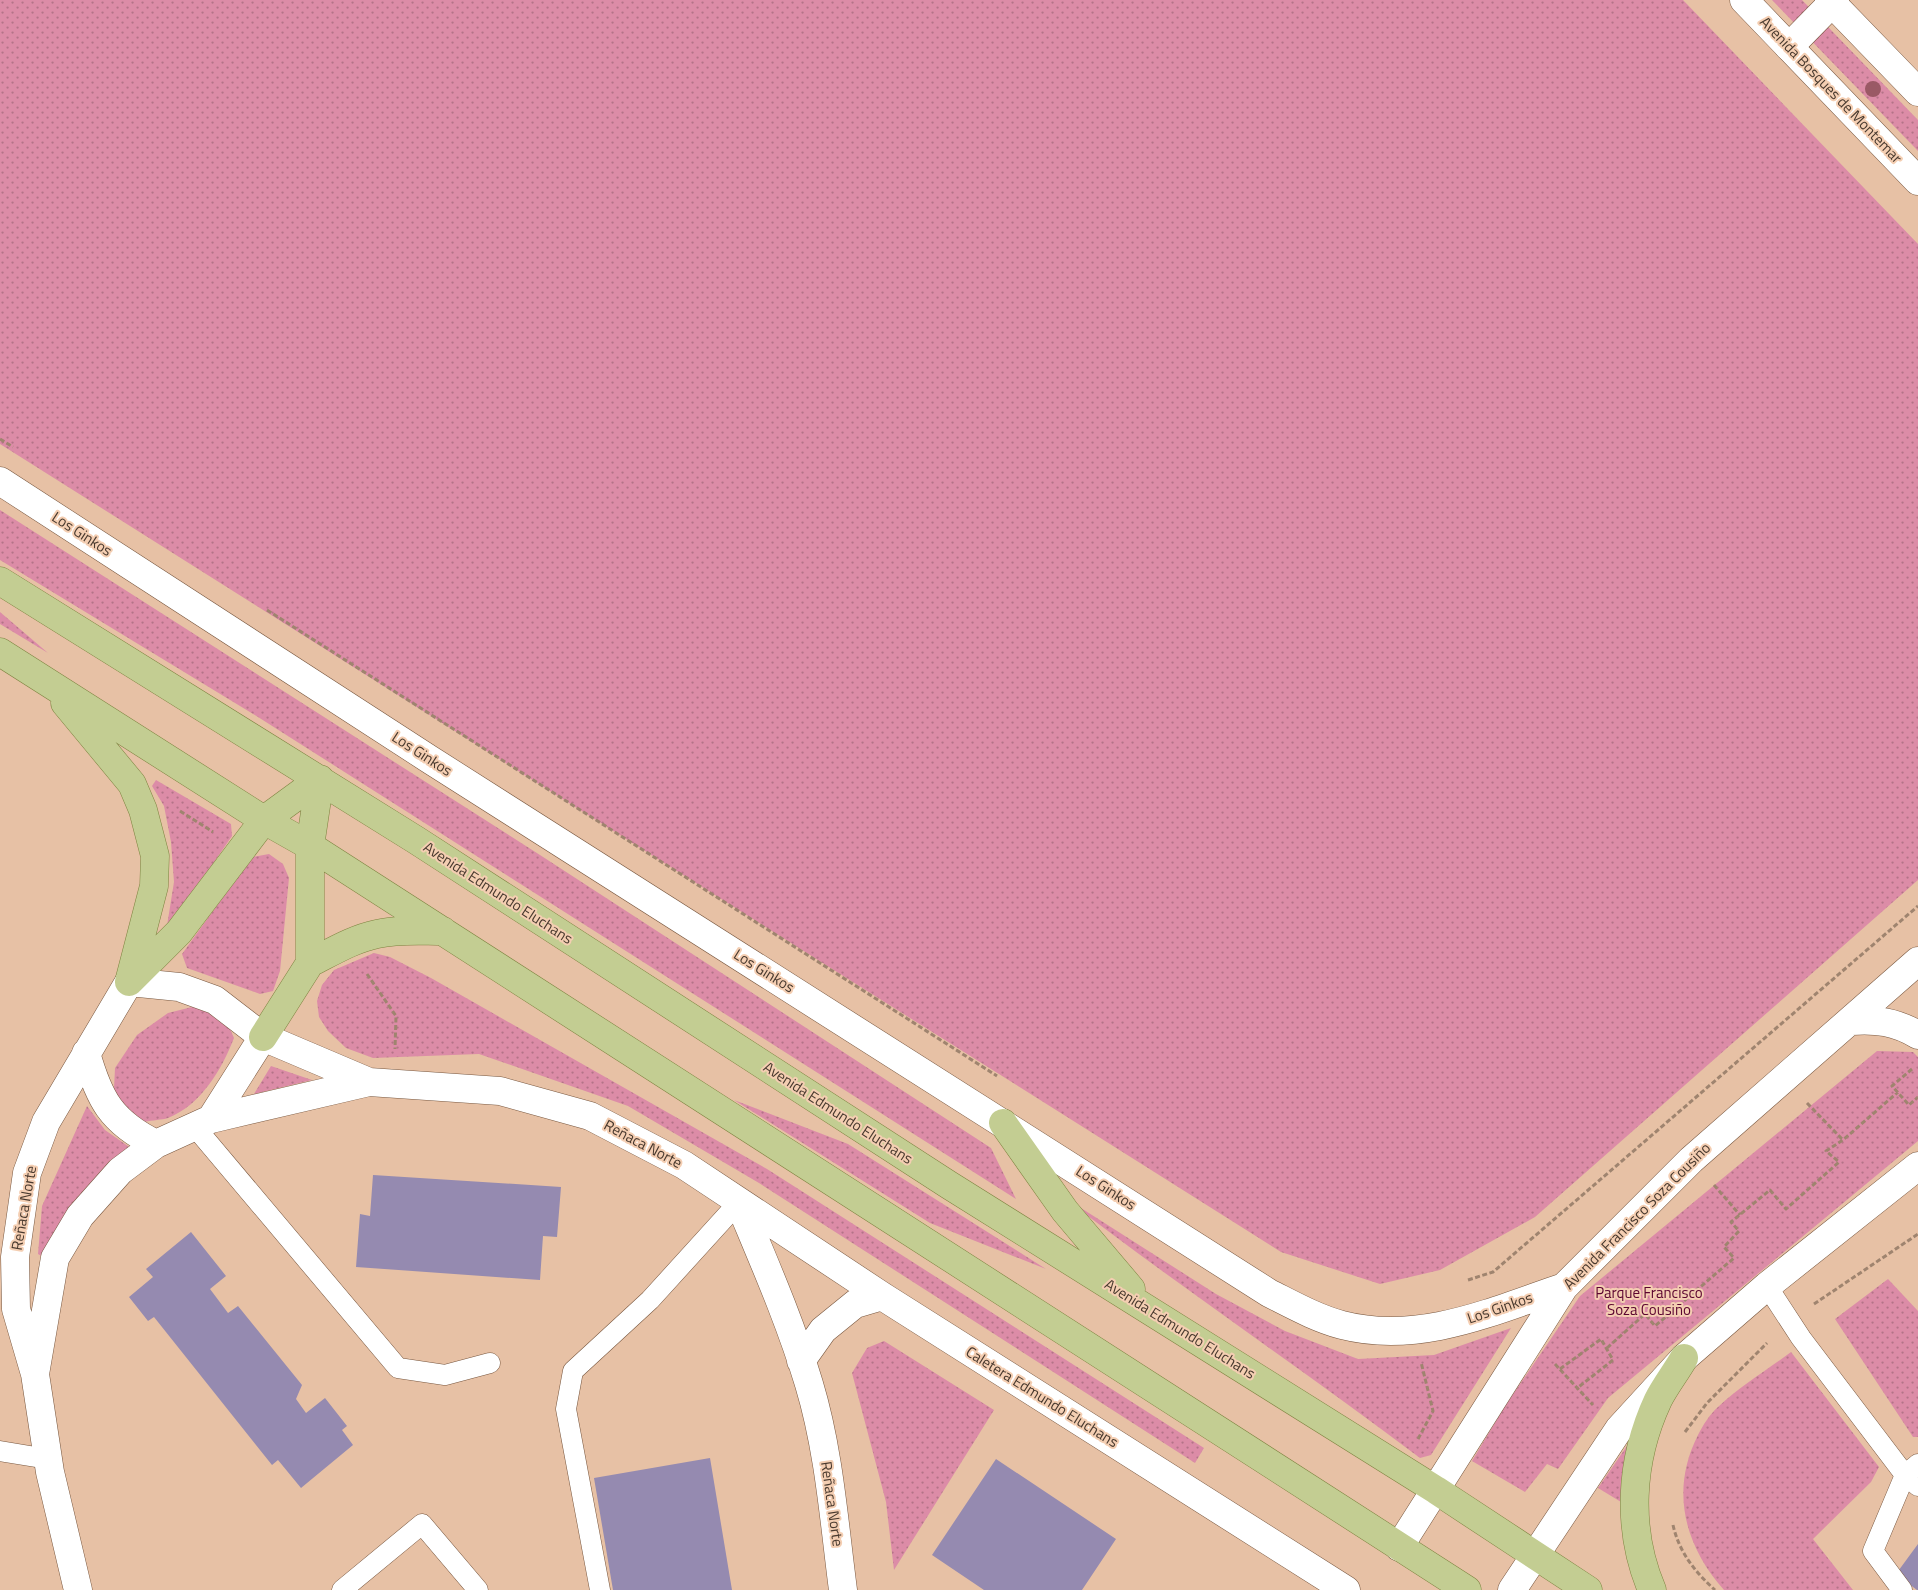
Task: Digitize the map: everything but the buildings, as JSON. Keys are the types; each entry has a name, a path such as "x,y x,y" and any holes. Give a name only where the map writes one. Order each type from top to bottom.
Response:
{"main road":[{"name":"Avenida Edmundo Eluchans","path":"0,581 320,779 949,1185 1436,1490 1588,1590"},
{"path":"0,652 443,931 1467,1590"},
{"path":"46,680 118,765 132,784 143,810 155,856 154,886 129,982"},
{"path":"129,982 180,932 264,820 320,779"},
{"path":"310,963 310,846 320,779"},
{"path":"263,1037 310,963 346,944 378,934 401,930 443,931"},
{"path":"1003,1123 1065,1211 1146,1307"},
{"path":"1652,1590 1646,1576 1633,1514 1636,1470 1644,1434 1659,1399 1684,1358"}],"street":[{"name":"Avenida Bosques de Montemar","path":"1744,0 1918,181"},
{"path":"1789,47 1832,1 1918,92"},
{"name":"Los Ginkos","path":"0,481 429,759 1269,1293 1320,1318 1342,1325 1390,1332 1455,1324 1564,1286"},
{"name":"Avenida Francisco Soza Cousiño","path":"1399,1547 1564,1286 1691,1160 1918,961"},
{"name":"Reñaca Norte","path":"76,1589 48,1459 35,1374 16,1309 15,1257 27,1173 46,1122 129,982 179,987 215,1000 263,1037 369,1082"},
{"path":"1851,1021 1886,1021 1903,1026 1918,1035"},
{"path":"203,1123 263,1037"},
{"path":"86,1053 96,1086 112,1113 134,1134 156,1144"},
{"name":"Reñaca Norte","path":"35,1374 55,1258 80,1216 120,1171 156,1144 203,1123 369,1082 500,1091 590,1116 684,1165 739,1202 782,1304 801,1361 826,1459 843,1590"},
{"path":"1512,1590 1619,1429 1684,1358 1767,1286 1918,1166"},
{"name":"Caletera Edmundo Eluchans","path":"739,1202 882,1296 1346,1590"},
{"path":"801,1361 823,1330 855,1304 882,1296"}],"lane":[{"path":"203,1123 398,1368 445,1375 490,1363"},
{"path":"600,1590 566,1409 573,1371 650,1300 739,1202"},
{"path":"1767,1286 1790,1321 1914,1475 1873,1551 1902,1590"},
{"path":"0,1451 48,1459"},
{"path":"342,1590 422,1524 478,1590"}],"path":[{"path":"0,439 17,450"},
{"path":"260,605 1000,1078"},
{"path":"1460,1283 1493,1272 1918,906"},
{"path":"1918,1064 1892,1086 1909,1105 1918,1097"},
{"path":"1784,1077 1843,1140"},
{"path":"1607,1348 1646,1314 1654,1326 1734,1258 1724,1247 1740,1231 1732,1222 1770,1190 1786,1210 1839,1162 1826,1151 1843,1140 1898,1092"},
{"path":"1684,1434 1707,1403 1790,1321 1918,1234"},
{"path":"1560,1370 1601,1339 1613,1360 1576,1389"},
{"path":"1671,1518 1676,1536 1686,1558 1701,1578 1715,1590"}],"green space":[{"path":"0,0 1683,0 1918,244 1918,880 1535,1217 1440,1270 1380,1284 1281,1252 0,444"},
{"path":"1772,0 1802,0 1918,120 1918,151"},
{"path":"0,510 540,855 991,1148 1016,1199 258,717 0,560"},
{"path":"0,612 48,653 0,624"},
{"path":"156,780 231,824 232,836 166,932 174,882 171,842 164,806 152,786"},
{"path":"269,854 283,864 289,878 280,971 273,991 260,994 187,968 182,954 252,857"},
{"path":"374,953 390,957 431,978 767,1169 1204,1448 1195,1463 759,1183 628,1106 479,1054 373,1058 346,1048 328,1031 319,1017 317,1001 322,985 334,970"},
{"path":"196,1006 226,1020 234,1038 229,1050 217,1074 191,1104 168,1118 145,1122 120,1106 114,1089 115,1068 137,1035 168,1013"},
{"name":"Parque Francisco Soza Cousiño","path":"1877,1051 1913,1052 1918,1057 1918,1141 1608,1398 1558,1469 1547,1464 1525,1492 1472,1461 1505,1406 1580,1296"},
{"path":"271,1066 312,1080 254,1094"},
{"path":"734,1100 848,1144 1046,1269 930,1223"},
{"path":"87,1106 105,1130 132,1149 85,1189 45,1258 38,1254 42,1206"},
{"path":"1059,1194 1216,1294 1285,1331 1358,1359 1434,1355 1511,1328 1431,1455 1420,1458 1148,1261"},
{"path":"1888,1279 1918,1311 1918,1437 1913,1437 1835,1319"},
{"path":"884,1341 994,1410 894,1570 886,1502 852,1373 867,1348"},
{"path":"1791,1352 1879,1467 1871,1482 1813,1539 1853,1590 1724,1590 1710,1573 1699,1555 1685,1516 1683,1496 1689,1456 1700,1431 1715,1410 1744,1385"},
{"path":"1629,1443 1626,1505 1598,1488"}]}
